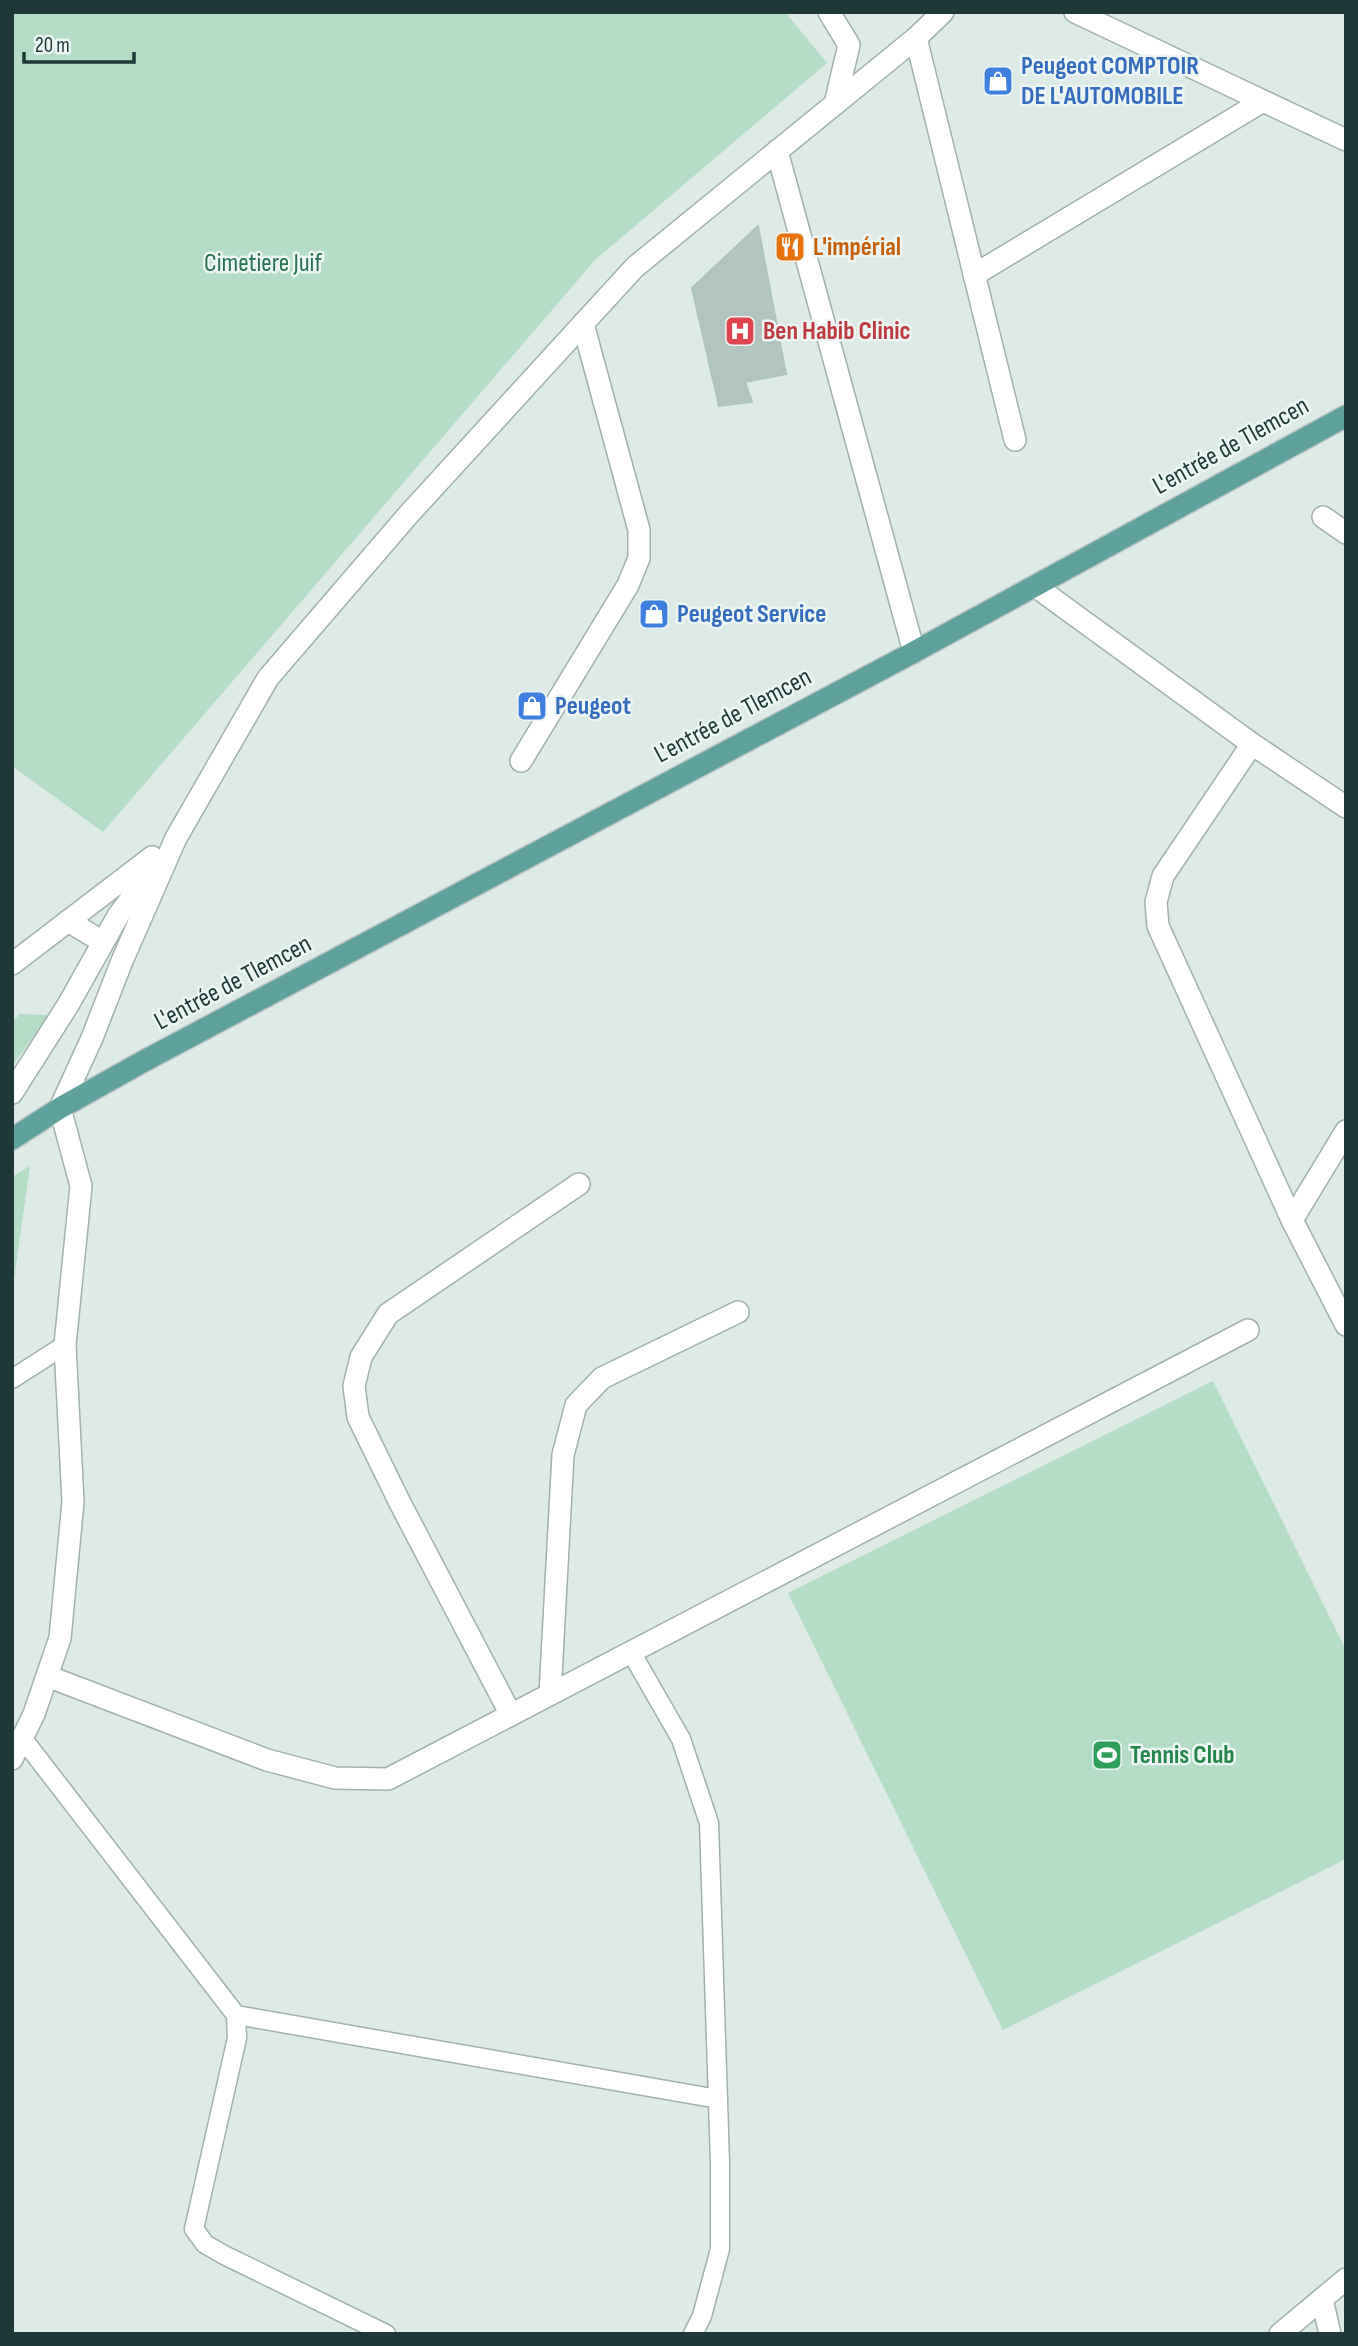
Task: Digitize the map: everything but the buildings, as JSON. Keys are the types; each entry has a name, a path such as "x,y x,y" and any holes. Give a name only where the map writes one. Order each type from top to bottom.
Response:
{"main road":[{"name":"L'entrée de Tlemcen","path":"60,1108 914,652 1346,416"},
{"path":"12,1139 60,1108"}],"street":[{"path":"830,12 849,45 835,104"},
{"path":"12,1759 23,1739 60,1638 73,1502 65,1345 81,1186 60,1108 176,838 268,678 409,514 635,267 916,38 943,12"},
{"path":"1075,12 1346,140"},
{"path":"916,38 1015,440"},
{"path":"974,275 1263,102"},
{"path":"777,151 914,652"},
{"path":"521,761 628,584 639,558 639,530 583,324"},
{"path":"1323,517 1346,533"},
{"path":"1035,586 1252,744 1346,807"},
{"path":"1252,744 1164,876 1156,902 1158,926 1292,1220 1346,1325"},
{"path":"12,964 176,838"},
{"path":"12,1093 68,1004 118,916 176,838"},
{"path":"68,921 103,942"},
{"path":"1292,1220 1346,1131"},
{"path":"511,1715 358,1417 354,1386 361,1357 388,1314 579,1184"},
{"path":"550,1695 563,1455 576,1405 602,1378 738,1312"},
{"path":"47,1676 267,1759 335,1778 388,1779 1248,1330"},
{"path":"1280,2334 1346,2279"},
{"path":"1322,2299 1329,2334"}],"lane":[{"path":"12,1379 65,1345"},
{"path":"631,1652 681,1739 709,1823 720,2249 702,2316 693,2334"},
{"path":"23,1739 236,2015 237,2038 194,2229 205,2244 224,2255 386,2334"},
{"path":"236,2015 718,2098"}],"green space":[{"name":"Cimetiere Juif","path":"12,12 785,12 827,63 595,260 103,832 12,766"},
{"path":"20,1014 49,1015 12,1066 12,1022"},
{"path":"30,1166 12,1293 12,1177"},
{"name":"Tennis Club","path":"1213,1381 1346,1650 1346,1859 1003,2030 788,1593"}],"place":[{"name":"Peugeot COMPTOIR DE L'AUTOMOBILE","path":"998,81"},
{"name":"L'impérial","path":"790,247"},
{"name":"Ben Habib Clinic","path":"740,331"},
{"name":"Peugeot Service","path":"654,614"},
{"name":"Peugeot","path":"532,706"},
{"name":"Tennis Club","path":"1107,1755"}]}
